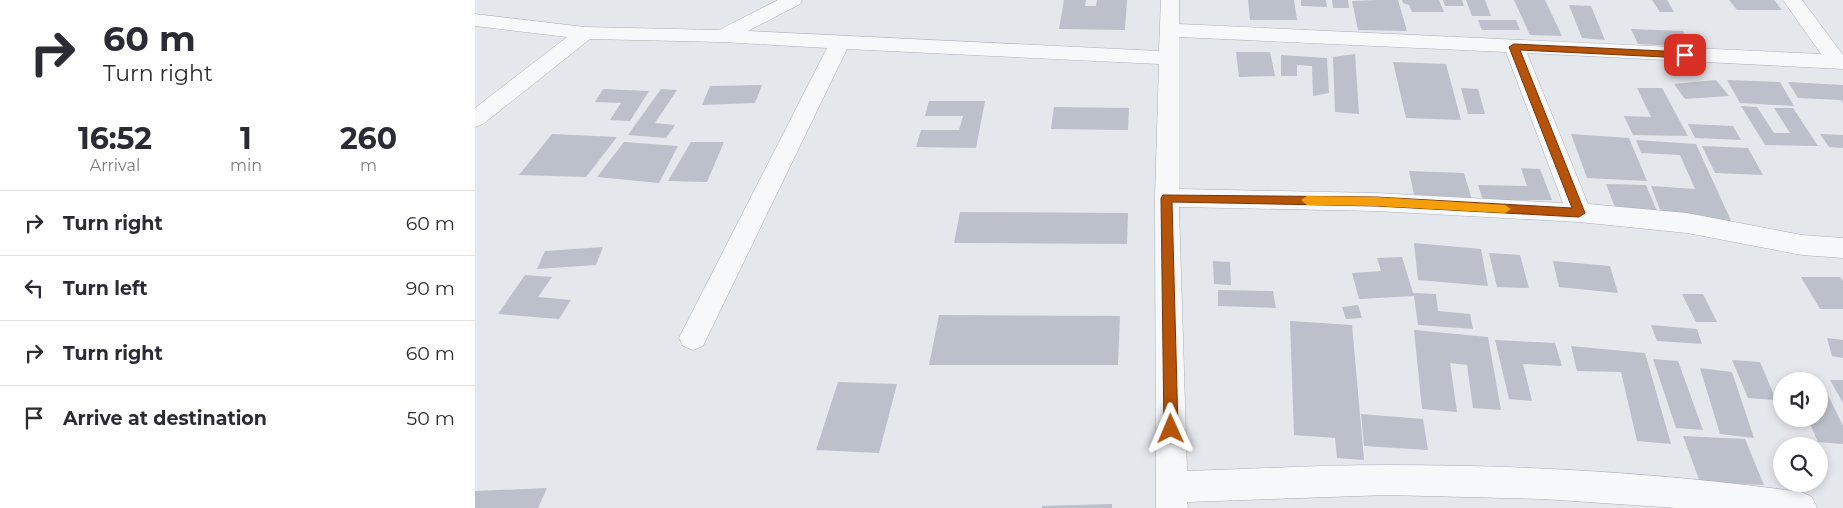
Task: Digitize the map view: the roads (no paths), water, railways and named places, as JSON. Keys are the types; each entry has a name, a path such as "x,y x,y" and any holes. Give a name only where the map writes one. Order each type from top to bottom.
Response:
{"street":[{"path":"721,36 793,0"},
{"path":"1170,0 1167,198 1172,498 1385,480 1598,486 1735,498 1801,508"},
{"path":"1792,0 1840,61"},
{"path":"475,20 585,33 721,36 1168,58"},
{"path":"1170,30 1840,61"},
{"path":"475,118 585,33"},
{"path":"693,338 840,42"},
{"path":"1514,47 1579,213"},
{"path":"1167,198 1376,202 1579,213 1687,223 1802,245 1843,248"}]}
